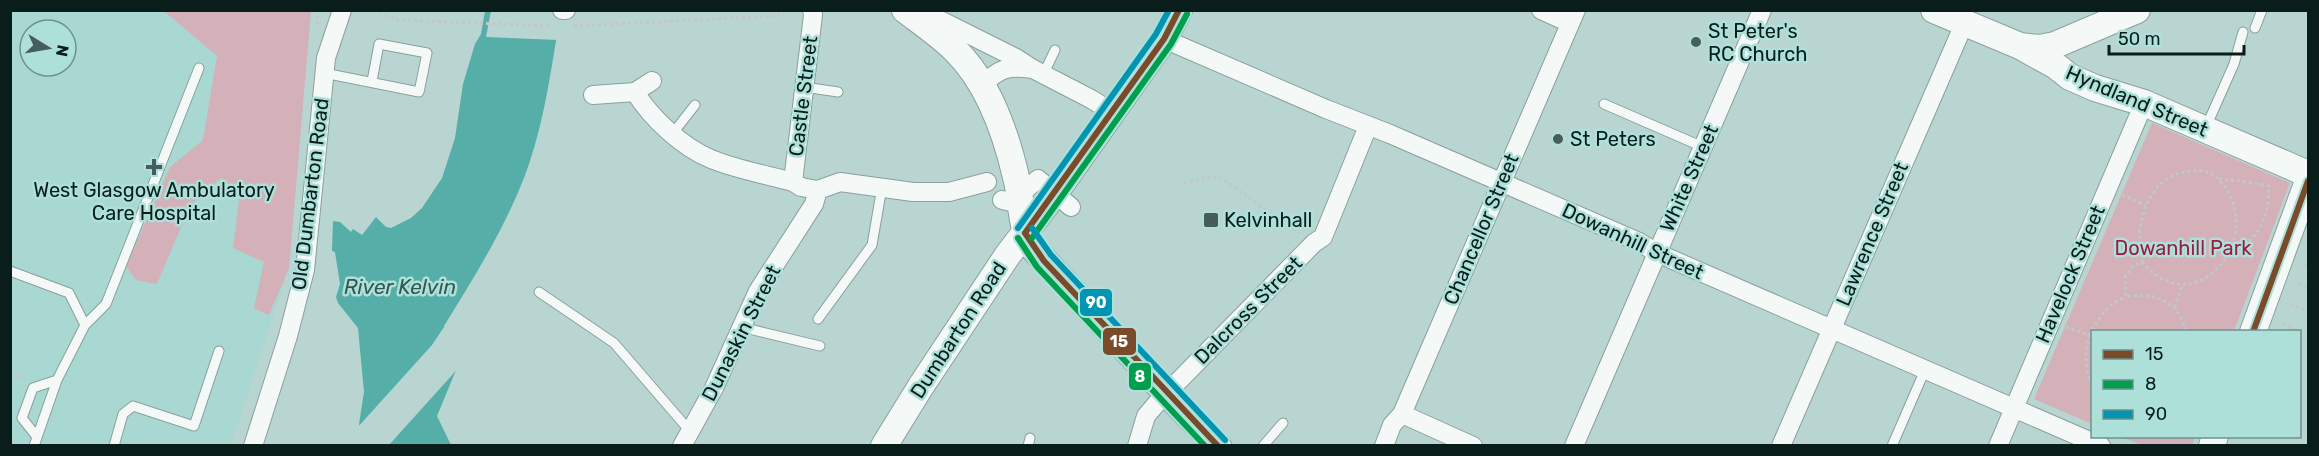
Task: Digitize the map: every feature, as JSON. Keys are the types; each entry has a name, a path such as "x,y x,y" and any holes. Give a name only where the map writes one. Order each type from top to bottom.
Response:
{"street":[{"name":"Old Dumbarton Road","path":"254,446 288,336 305,270 324,73 333,33 342,10"},
{"name":"Castle Street","path":"793,182 812,10"},
{"path":"905,10 957,51 982,85 1003,137 1011,197 1025,232 1044,261 1218,446"},
{"path":"926,10 932,16 1016,58 1112,112"},
{"name":"Dumbarton Road","path":"884,446 959,327 1025,232 1063,200 1112,112 1164,39 1179,10"},
{"path":"1541,10 1573,17"},
{"name":"White Street","path":"1574,446 1762,10"},
{"path":"2020,46 2039,48 2055,45 2105,18 2138,10"},
{"name":"Hyndland Street","path":"1948,15 2020,46 2056,66 2070,77 2095,88 2144,103 2308,174"},
{"name":"Lawrence Street","path":"1781,446 1831,329 1948,15"},
{"name":"Chancellor Street","path":"1384,446 1392,425 1402,414 1573,17"},
{"name":"Dowanhill Street","path":"1164,39 1502,182 1639,242 1657,253 2101,446"},
{"path":"982,85 992,76 1012,66 1038,72"},
{"path":"593,95 635,92 652,81"},
{"path":"635,92 644,107 684,143 711,159 793,182 801,187 818,190 840,182 913,192 949,192 987,182"},
{"name":"Havelock Street","path":"1998,446 2144,103"},
{"name":"Dalcross Street","path":"1137,446 1146,416 1166,393 1314,243 1323,237 1368,126"},
{"path":"1011,197 1038,179 1063,200"},
{"path":"2254,330 2308,181"},
{"name":"Dunaskin Street","path":"686,438 710,395 758,291 814,204 818,190"},
{"path":"1402,414 1473,446"}],"lane":[{"path":"2255,28 2262,10"},
{"path":"2205,130 2234,64 2243,32"},
{"path":"324,73 419,92 427,52 379,44 372,81"},
{"path":"1038,72 1055,50"},
{"path":"36,441 57,380 85,325 106,304 199,68"},
{"path":"804,87 838,92"},
{"path":"1604,104 1703,147"},
{"path":"674,133 694,105"},
{"path":"818,319 872,245 882,188"},
{"path":"10,271 69,293 85,325"},
{"path":"539,292 614,343 686,438"},
{"path":"741,327 820,346"},
{"path":"114,446 123,414 133,406 194,426 219,351"},
{"path":"1892,446 1925,370"},
{"path":"36,441 22,418 33,388 57,380"},
{"path":"1263,446 1283,423"}],"path":[{"path":"316,32 318,10"},
{"path":"374,10 399,20 490,23 566,17 775,16 787,10"},
{"path":"2219,179 2234,203 2237,215 2236,230 2230,251 2221,264 2203,280 2182,286 2163,280 2142,262 2139,238 2145,205 2155,191 2173,175 2195,170 2207,172 2219,179 2269,186 2266,215 2261,228 2241,248 2230,251"},
{"path":"1184,183 1212,177 1221,178 1314,243"},
{"path":"2107,188 2145,205"},
{"path":"2126,297 2125,277 2133,266 2142,262"},
{"path":"2298,284 2308,288"},
{"path":"2175,307 2182,286"},
{"path":"2092,330 2112,304 2126,297 2144,295 2158,298 2175,307 2185,330"},
{"path":"2290,304 2303,309"},
{"path":"2051,320 2089,335"},
{"path":"2283,324 2296,329"},
{"path":"2091,332 2085,357 2086,370 2091,382"}],"shaded area":[{"name":"West Glasgow Ambulatory Care Hospital","path":"10,11 311,11 289,268 231,445 11,445"}],"green space":[{"path":"164,11 311,11 289,268 269,315 254,308 264,262 233,248 240,192 221,178 190,206 157,284 136,280 126,267 170,167 203,140 217,56"},
{"name":"Dowanhill Park","path":"2152,123 2290,183 2234,330 2091,330 2091,424 2034,399"},
{"path":"2124,438 2195,438 2192,446 2142,445"}],"water":[{"name":"River Kelvin","path":"485,11 561,11 548,88 535,145 521,185 502,227 444,326 461,358 437,416 451,445 365,445 359,424 364,392 358,328 338,303 336,297 340,284 335,252 332,251 333,221 340,222 351,232 353,229 362,235 376,217 386,227 391,228 411,218 422,208 442,178 455,138 463,84 475,44 481,34"}],"pier":[{"path":"564,10 559,40 486,37 491,11"},
{"path":"462,300 447,327 464,357 462,364 389,445 362,446 357,428 432,345"}],"transit line":[{"name":"90","path":"1018,228 1156,34 1169,10"},
{"name":"15","path":"1025,233 1164,39 1179,10"},
{"name":"8","path":"1032,238 1171,44 1187,14"},
{"name":"15","path":"2254,330 2308,181"},
{"name":"90","path":"1032,228 1051,255 1225,440"},
{"name":"15","path":"1025,233 1044,261 1218,446"},
{"name":"8","path":"1018,238 1037,267 1205,446"}],"place":[{"name":"St Peter's RC Church","path":"1696,42"},
{"name":"St Peters","path":"1558,139"},
{"name":"West Glasgow Ambulatory Care Hospital","path":"154,167"},
{"name":"Kelvinhall","path":"1211,220"}]}
